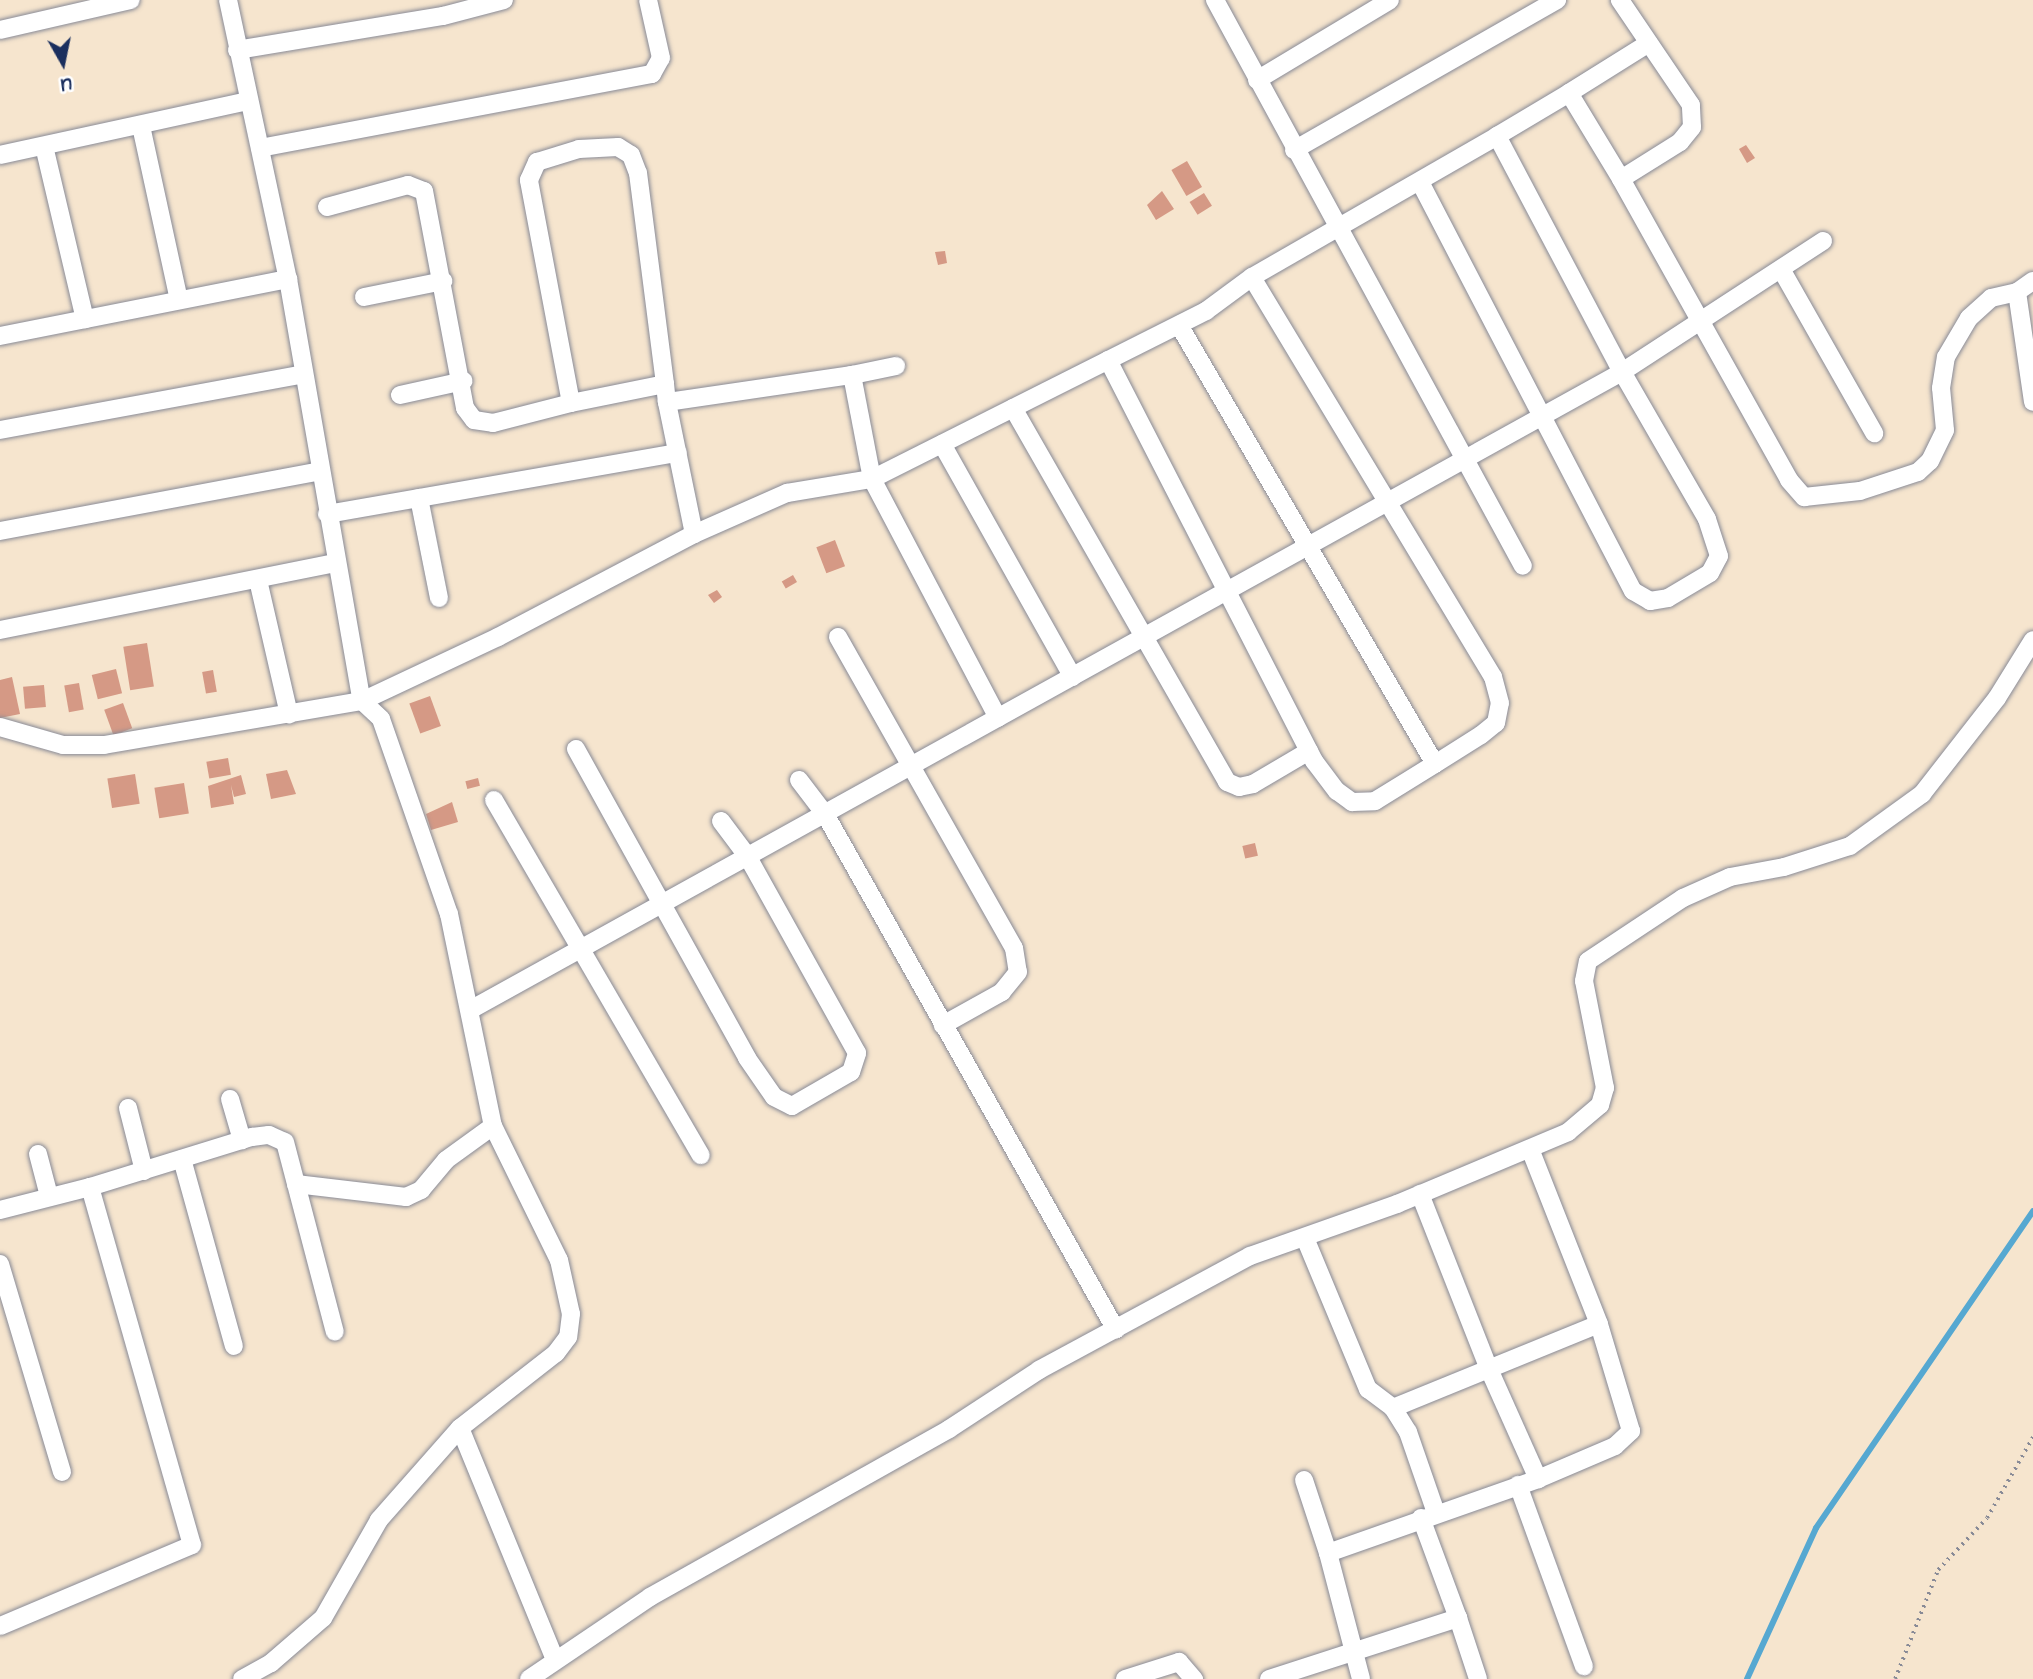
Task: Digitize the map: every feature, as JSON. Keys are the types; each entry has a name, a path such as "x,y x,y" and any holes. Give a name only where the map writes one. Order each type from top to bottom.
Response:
{"street":[{"path":"0,30 131,0"},
{"path":"228,0 247,101 260,148 288,279 334,564 362,701 381,719 449,914 493,1126 559,1260 571,1314 568,1336 556,1353 460,1428 379,1520 323,1618 271,1663 243,1679"},
{"path":"237,50 442,8 504,0"},
{"path":"260,148 652,74 661,58 648,0"},
{"path":"1215,0 1294,150 1339,225 1523,566"},
{"path":"1258,80 1390,0"},
{"path":"1294,150 1557,0"},
{"path":"1620,0 1691,105 1692,127 1680,142 1621,179"},
{"path":"0,727 77,746 362,701 499,637 694,534 787,493 872,479 1179,324 1252,277 1339,225 1420,182 1649,43"},
{"path":"1569,93 1621,179 1789,480 1804,497 1860,491 1918,472 1930,461 1945,430 1941,388 1946,357 1969,318 1991,298 2017,292 2033,281"},
{"path":"0,155 247,101"},
{"path":"141,126 179,300"},
{"path":"1420,182 1633,591 1650,601 1668,598 1710,573 1719,556 1707,519 1622,372 1497,136"},
{"path":"44,146 85,319"},
{"path":"571,403 529,180 537,162 579,149 618,147 631,155 638,173 667,402 694,534"},
{"path":"327,207 408,185 424,191 463,381 466,408 474,420 493,423 571,403 665,384"},
{"path":"470,1010 1543,417 1622,372 1823,241"},
{"path":"1781,269 1874,433"},
{"path":"1108,360 1309,751 1337,791 1352,802 1375,801 1496,723 1500,703 1493,677 1252,277"},
{"path":"0,336 288,279"},
{"path":"364,297 443,281"},
{"path":"2017,292 2033,402"},
{"path":"1179,324 1435,764"},
{"path":"667,402 896,366"},
{"path":"0,430 304,374"},
{"path":"852,375 872,479 998,718"},
{"path":"400,396 463,381"},
{"path":"1013,408 1227,782 1239,787 1252,784 1309,751"},
{"path":"942,444 1073,677"},
{"path":"327,514 677,453"},
{"path":"0,531 320,471"},
{"path":"419,498 439,598"},
{"path":"0,630 334,564"},
{"path":"258,580 289,714"},
{"path":"838,637 909,768 1014,948 1018,972 1002,992 943,1025"},
{"path":"529,1679 650,1597 949,1429 1039,1370 1250,1256 1420,1194 1568,1132 1587,1118 1603,1098 1602,1064 1584,981 1588,961 1682,898 1730,877 1784,867 1850,846 1922,794 1997,698 2033,640"},
{"path":"576,749 659,906 774,1097 793,1105 827,1089 851,1072 856,1053 748,857 721,821"},
{"path":"799,780 825,814 1116,1330"},
{"path":"494,800 701,1156"},
{"path":"230,1098 242,1140"},
{"path":"128,1108 144,1171"},
{"path":"296,1184 406,1197 421,1190 446,1160 493,1126"},
{"path":"0,1210 90,1187 242,1140 269,1135 285,1142 335,1332"},
{"path":"1328,1553 1538,1479 1615,1447 1631,1431 1599,1324 1530,1149"},
{"path":"38,1154 49,1196"},
{"path":"182,1159 234,1346"},
{"path":"0,1626 192,1545 90,1187"},
{"path":"1420,1194 1488,1367 1538,1479"},
{"path":"1305,1238 1368,1390 1393,1408 1408,1432 1429,1516 1478,1679"},
{"path":"0,1264 62,1472"},
{"path":"1393,1408 1599,1324"},
{"path":"460,1428 555,1660"},
{"path":"1304,1480 1328,1553 1351,1652 1361,1679"},
{"path":"1518,1485 1584,1667"},
{"path":"1269,1679 1458,1618"},
{"path":"1125,1679 1179,1662 1194,1679"}],"path":[{"path":"1895,1679 1938,1570 1987,1518 2033,1437"}],"building":[{"path":"1746,145 1755,158 1747,163 1739,149"},
{"path":"1187,161 1202,187 1186,196 1171,170"},
{"path":"1162,191 1174,209 1156,220 1147,205"},
{"path":"1204,193 1212,206 1198,215 1190,202"},
{"path":"945,251 947,263 938,265 935,252"},
{"path":"835,540 845,566 826,573 816,547"},
{"path":"793,575 797,582 786,588 782,582"},
{"path":"717,590 722,597 714,603 708,595"},
{"path":"147,643 154,686 130,690 123,647"},
{"path":"116,669 122,693 98,699 92,675"},
{"path":"213,670 217,692 206,694 202,672"},
{"path":"12,677 20,714 0,718 0,680"},
{"path":"79,683 84,710 69,712 64,686"},
{"path":"44,685 46,707 25,709 23,687"},
{"path":"430,696 441,726 420,734 409,704"},
{"path":"123,703 132,728 113,735 104,710"},
{"path":"228,758 231,775 209,779 206,762"},
{"path":"287,770 296,794 271,799 266,774"},
{"path":"135,774 140,804 112,808 107,778"},
{"path":"241,775 246,794 234,797 231,785 234,804 211,808 208,786"},
{"path":"478,778 480,786 467,789 465,781"},
{"path":"184,783 189,814 159,818 154,788"},
{"path":"452,802 458,822 431,830 426,814"},
{"path":"1255,843 1258,856 1245,859 1242,846"}],"waterway":[{"path":"1747,1679 1816,1528 2033,1211"}]}
